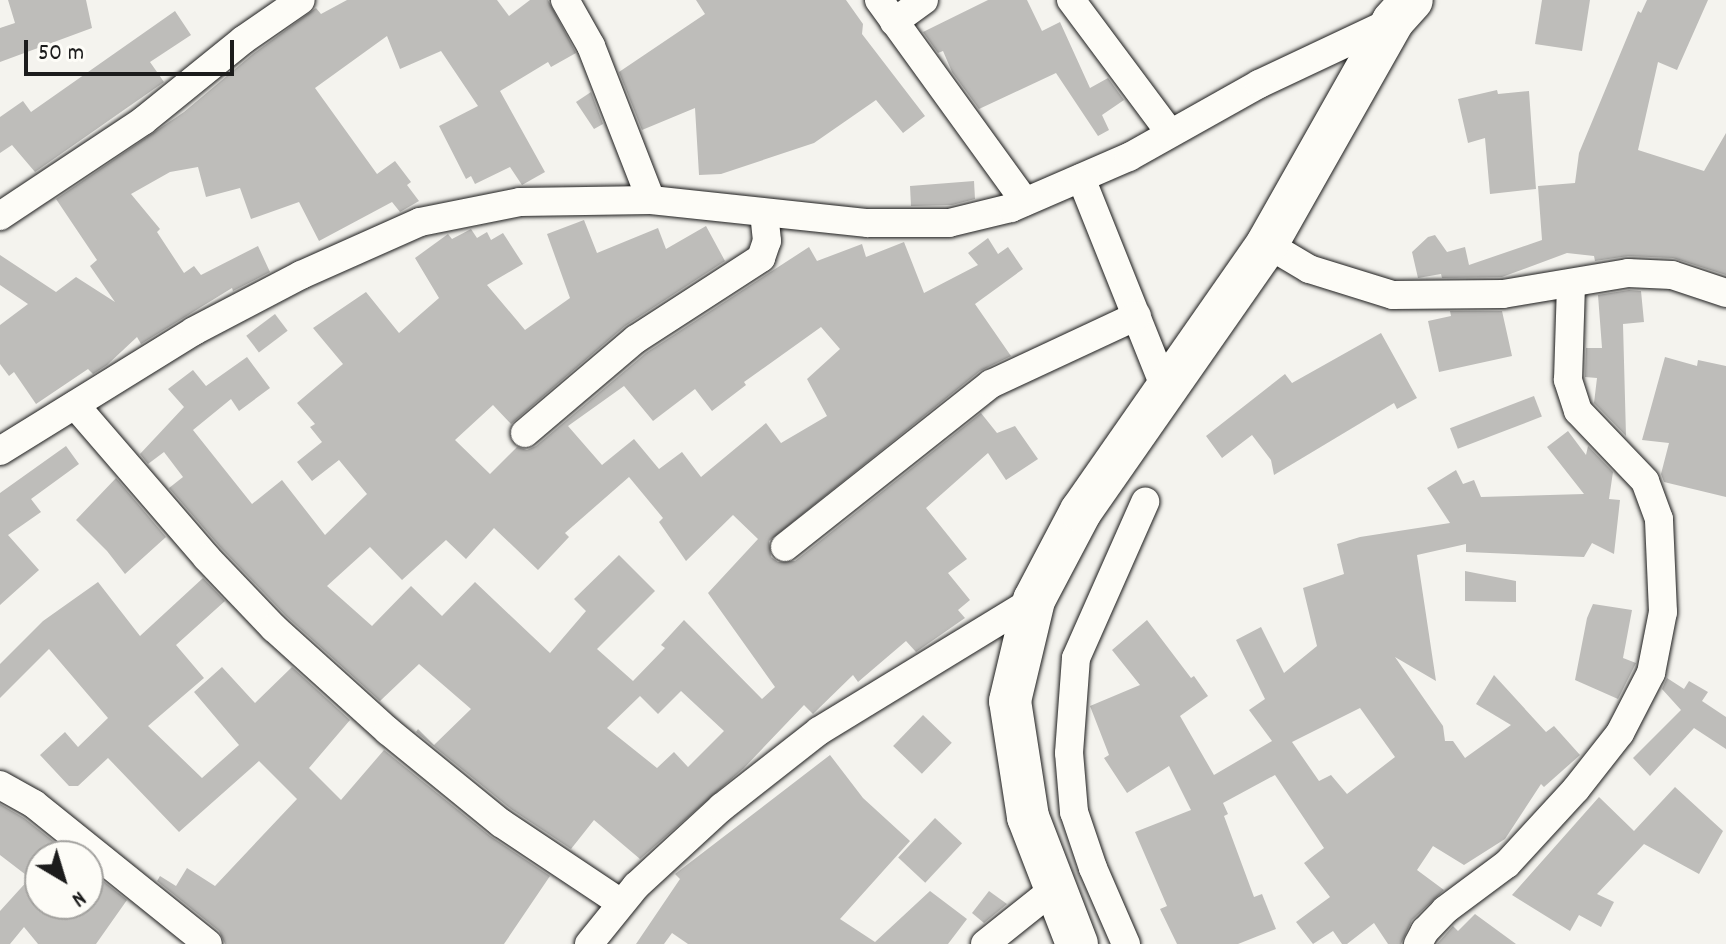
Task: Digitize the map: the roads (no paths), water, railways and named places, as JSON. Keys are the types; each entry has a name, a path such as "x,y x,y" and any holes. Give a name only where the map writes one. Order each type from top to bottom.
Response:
{"highway":[{"path":"1077,944 1028,817 1010,701 1034,600 1081,511 1267,244 1402,11"}],"street":[{"path":"0,216 143,121 243,40 301,0"},
{"path":"565,0 591,46 651,200"},
{"path":"924,0 886,11 1025,202"},
{"path":"1071,0 1170,133"},
{"path":"0,451 194,331 301,275 420,222 520,202 651,200 868,223 949,223 1025,202 1081,178 1402,11"},
{"path":"1081,178 1166,390"},
{"path":"525,433 636,339 761,258 767,241 764,213"},
{"path":"1267,244 1309,269 1393,295 1503,294 1628,273 1672,275 1726,293"},
{"path":"1418,944 1425,931 1445,910 1507,864 1576,789 1620,733 1651,673 1663,612 1659,519 1645,481 1578,411 1568,380 1571,284"},
{"path":"785,547 991,384 1137,316"},
{"path":"75,405 207,558 274,628 388,731 501,823 621,903"},
{"path":"1126,944 1093,868 1074,812 1069,753 1076,658 1145,502"},
{"path":"589,944 621,903 722,807 819,731 1034,600"},
{"path":"0,785 34,804 208,944"},
{"path":"985,944 1054,889"}]}
